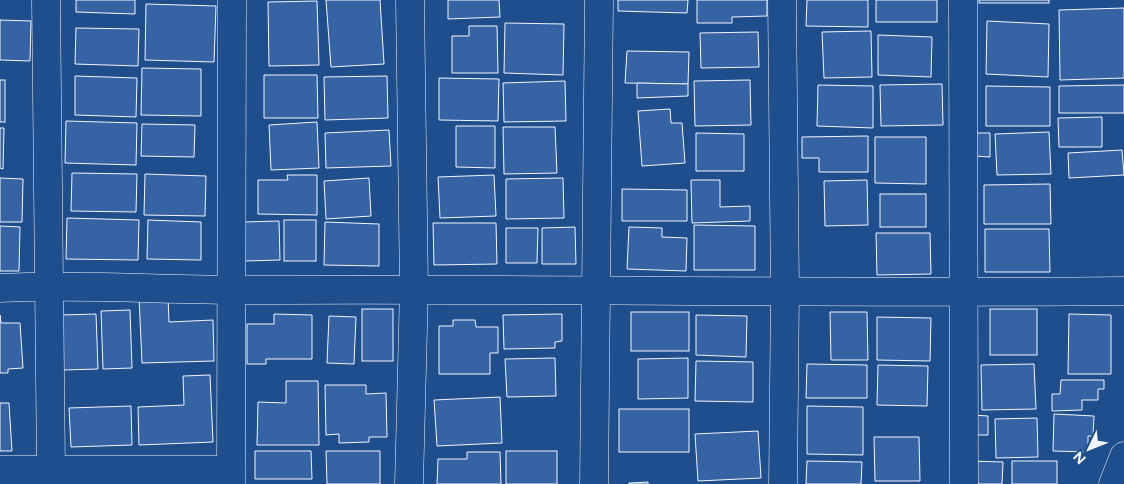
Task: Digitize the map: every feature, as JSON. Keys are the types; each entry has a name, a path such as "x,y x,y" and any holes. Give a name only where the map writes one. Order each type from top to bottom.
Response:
{"street":[{"path":"46,0 52,469"},
{"path":"0,470 52,469 230,477 232,0"},
{"path":"409,484 414,289 410,0"},
{"path":"594,484 599,0"},
{"path":"782,0 785,291 783,484"},
{"path":"963,0 962,293 964,484"},
{"path":"0,288 49,285 230,290 414,289 962,293 1124,291"},
{"path":"1113,484 1124,456"}],"building":[{"path":"76,0 135,0 135,14 76,12"},
{"path":"326,0 380,0 384,64 331,67"},
{"path":"448,0 499,0 500,17 448,19"},
{"path":"618,0 688,0 687,13 618,11"},
{"path":"697,0 767,0 767,16 732,17 732,23 697,23"},
{"path":"807,0 868,0 868,27 806,26"},
{"path":"876,0 937,0 937,22 876,22"},
{"path":"979,0 1049,0 1049,3 979,3"},
{"path":"317,1 319,65 269,66 268,2"},
{"path":"146,4 216,6 214,62 145,60"},
{"path":"1124,8 1124,78 1060,80 1059,10"},
{"path":"0,20 31,21 30,61 0,60"},
{"path":"987,21 1049,24 1048,77 986,74"},
{"path":"505,23 564,24 563,75 504,73"},
{"path":"469,26 497,26 498,73 452,73 452,36 469,36"},
{"path":"76,28 139,29 138,66 75,64"},
{"path":"871,31 872,77 824,78 822,32"},
{"path":"758,32 759,67 701,68 700,33"},
{"path":"878,35 932,37 931,77 878,75"},
{"path":"627,51 689,52 688,84 625,83"},
{"path":"142,68 201,69 201,116 141,115"},
{"path":"264,75 317,75 318,118 264,118"},
{"path":"75,76 137,78 136,117 75,115"},
{"path":"387,76 388,118 325,120 324,77"},
{"path":"439,78 499,79 498,121 439,120"},
{"path":"0,80 5,80 5,122 0,122"},
{"path":"750,80 751,125 695,126 694,81"},
{"path":"565,81 566,121 504,122 503,83"},
{"path":"637,83 688,84 688,96 637,98"},
{"path":"942,84 943,125 881,126 880,85"},
{"path":"818,85 873,86 873,128 817,126"},
{"path":"1124,85 1124,113 1059,113 1059,86"},
{"path":"986,86 1050,87 1050,126 986,126"},
{"path":"670,109 671,123 682,123 685,163 642,166 638,111"},
{"path":"1102,117 1102,147 1059,147 1058,118"},
{"path":"66,121 137,123 136,165 65,163"},
{"path":"317,122 319,168 271,170 269,125"},
{"path":"142,124 195,125 194,157 141,156"},
{"path":"456,126 495,126 495,168 456,167"},
{"path":"503,127 555,127 557,173 504,174"},
{"path":"0,128 4,128 3,169 0,168"},
{"path":"389,130 391,166 326,168 325,133"},
{"path":"1049,132 1051,174 997,175 995,134"},
{"path":"696,133 744,134 744,171 696,171"},
{"path":"974,133 990,133 990,157 975,156"},
{"path":"868,136 868,172 819,172 819,158 802,158 802,137"},
{"path":"875,137 926,137 926,184 875,183"},
{"path":"1122,150 1124,175 1069,178 1068,153"},
{"path":"72,173 137,174 136,212 71,211"},
{"path":"145,174 206,176 205,216 144,215"},
{"path":"287,175 317,175 317,215 258,214 258,180 288,180"},
{"path":"494,175 496,216 440,218 438,177"},
{"path":"0,178 23,179 22,222 0,222"},
{"path":"369,178 371,216 326,219 324,181"},
{"path":"563,178 564,218 506,219 506,179"},
{"path":"691,180 720,180 720,207 750,206 750,221 692,223"},
{"path":"867,180 868,225 825,226 824,181"},
{"path":"1050,184 1051,224 984,224 984,185"},
{"path":"622,189 687,190 687,221 622,221"},
{"path":"880,194 926,194 926,227 880,227"},
{"path":"67,218 139,220 138,260 66,259"},
{"path":"148,220 201,222 201,260 147,259"},
{"path":"284,220 316,220 316,261 284,261"},
{"path":"279,221 280,260 245,261 244,222"},
{"path":"325,222 379,224 379,266 324,265"},
{"path":"433,223 496,223 497,264 434,265"},
{"path":"694,225 755,226 755,270 694,270"},
{"path":"0,226 20,227 19,271 0,271"},
{"path":"575,227 576,264 542,264 542,228"},
{"path":"629,227 662,228 662,237 687,238 686,271 627,269"},
{"path":"506,228 538,228 537,263 506,263"},
{"path":"985,229 1049,229 1050,272 985,272"},
{"path":"876,233 930,233 931,274 877,275"},
{"path":"168,296 169,322 213,320 214,361 142,363 139,297"},
{"path":"362,309 393,309 393,361 362,361"},
{"path":"990,309 1037,309 1037,355 990,355"},
{"path":"130,310 132,368 103,369 101,311"},
{"path":"631,312 689,312 689,351 631,351"},
{"path":"830,312 867,312 868,360 831,360"},
{"path":"96,314 98,369 63,370 61,315"},
{"path":"274,314 312,315 312,359 266,359 266,364 247,364 247,324 274,324"},
{"path":"562,314 562,341 555,342 555,348 504,349 503,315"},
{"path":"1069,314 1111,315 1111,374 1068,374"},
{"path":"0,315 1,323 20,323 23,368 8,369 8,373 0,373"},
{"path":"696,315 747,316 746,357 696,355"},
{"path":"329,316 356,317 354,364 327,363"},
{"path":"877,317 931,318 930,361 877,360"},
{"path":"453,320 475,320 476,327 498,327 498,353 490,353 490,374 439,374 439,326 453,326"},
{"path":"555,358 556,396 507,397 505,359"},
{"path":"688,358 688,398 638,399 638,359"},
{"path":"696,361 753,362 753,402 695,401"},
{"path":"807,364 867,365 867,398 806,398"},
{"path":"1034,364 1036,409 982,410 981,365"},
{"path":"878,365 928,366 927,406 877,405"},
{"path":"210,375 213,442 139,445 138,407 184,405 183,376"},
{"path":"1061,380 1104,380 1104,389 1098,389 1098,400 1082,400 1082,410 1052,411 1052,394 1060,394"},
{"path":"286,381 318,381 319,445 257,445 258,402 286,403"},
{"path":"325,385 366,385 366,394 386,393 387,437 369,437 369,442 339,443 339,434 326,435"},
{"path":"500,397 502,443 437,446 434,400"},
{"path":"0,403 9,403 12,451 0,451"},
{"path":"131,406 132,445 71,447 69,408"},
{"path":"807,406 863,407 863,455 807,454"},
{"path":"619,409 689,409 689,452 619,452"},
{"path":"1054,414 1094,416 1093,436 1088,436 1088,452 1053,451"},
{"path":"973,415 988,416 988,435 973,435"},
{"path":"1037,418 1038,457 996,458 995,419"},
{"path":"758,431 761,478 698,481 695,434"},
{"path":"874,437 919,437 920,481 875,481"},
{"path":"255,451 311,451 312,479 255,479"},
{"path":"326,451 380,451 380,484 327,484"},
{"path":"506,451 557,451 557,484 506,484"},
{"path":"467,452 500,452 501,484 437,484 438,459 467,459"},
{"path":"807,461 862,462 861,484 806,484"},
{"path":"970,461 1003,462 1002,484 970,484"},
{"path":"1012,461 1057,461 1057,484 1012,484"},
{"path":"648,482 648,484 629,484 629,483"}]}
